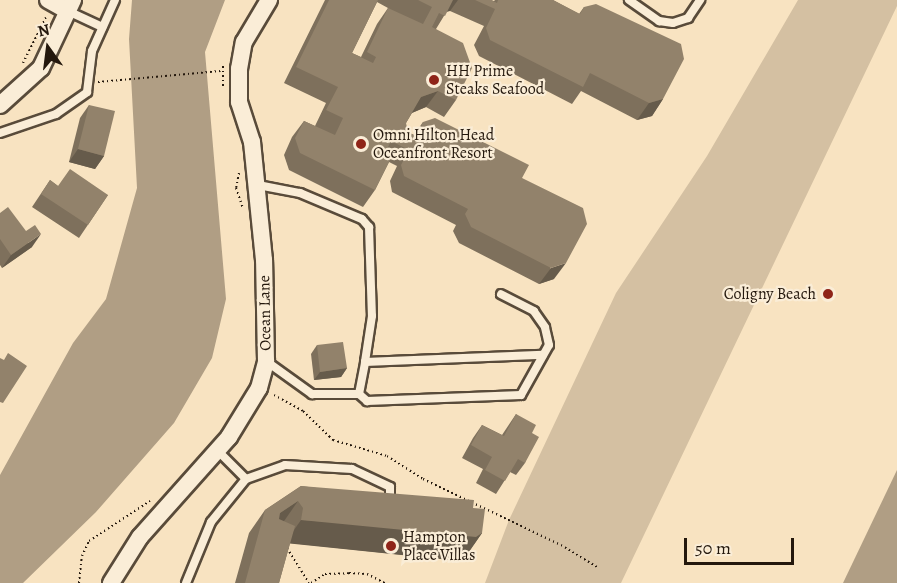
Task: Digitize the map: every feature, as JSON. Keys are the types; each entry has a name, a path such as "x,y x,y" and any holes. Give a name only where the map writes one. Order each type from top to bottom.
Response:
{"street":[{"name":"Ocean Lane","path":"111,583 140,537 246,414 259,388 266,361 258,185 252,142 239,102 239,69 244,42 269,0"},
{"path":"0,105 41,68 70,5 51,1"}],"lane":[{"path":"0,133 56,114 87,92 92,51 115,0"},
{"path":"629,0 659,21 673,23 688,18 700,0"},
{"path":"70,5 102,27"},
{"path":"258,185 300,193 362,219 369,227 372,316 359,394"},
{"path":"266,361 312,394 359,394 367,401 521,395 549,345 539,319 521,301 501,294"},
{"path":"365,362 543,355"},
{"path":"217,450 246,479"},
{"path":"186,583 211,522 246,479 285,465 352,469 390,487 391,517"}],"path":[{"path":"22,64 51,1"},
{"path":"225,57 221,70 226,92"},
{"path":"101,82 221,70"},
{"path":"240,164 236,188 248,217"},
{"path":"259,388 303,411 333,440 387,456 423,478 597,567"},
{"path":"79,583 82,556 89,541 153,498"},
{"path":"285,545 310,583 325,574 349,573 367,574 385,583"}],"shaded area":[{"path":"132,0 225,0 205,52 226,299 212,358 174,423 96,512 23,583 0,583 0,475 73,343 106,299 137,188 129,39"},
{"path":"798,0 897,0 897,6 621,583 485,583 509,520 616,293 707,156"},
{"path":"897,470 897,583 843,583"}],"building":[{"path":"329,0 378,0 352,53 373,63 376,57 367,52 388,8 423,24 432,7 418,0 453,0 445,16 439,13 432,27 463,43 472,68 456,100 438,91 421,97 406,123 407,132 417,136 423,122 435,118 529,165 522,178 583,208 587,224 566,263 551,268 471,227 465,214 468,209 404,176 401,165 409,150 391,141 386,151 393,154 375,190 300,153 295,138 304,121 335,135 343,118 326,110 338,87 296,67"},
{"path":"475,0 491,0 497,3 498,0 553,0 580,14 584,7 596,4 681,44 684,59 663,99 649,103 590,73 583,87 490,40 486,28 495,9"},
{"path":"89,105 115,111 104,156 78,149"},
{"path":"70,169 108,195 88,225 41,194 50,180 58,186"},
{"path":"8,207 26,231 35,225 41,234 11,255 0,239 0,213"},
{"path":"343,342 347,368 320,372 317,345"},
{"path":"8,353 27,366 3,403 0,402 0,358 4,360"},
{"path":"516,414 536,425 532,433 539,437 525,463 518,459 505,481 485,470 492,457 471,445 482,425 504,436"},
{"path":"301,486 474,500 473,508 485,509 482,533 476,537 301,520 303,508 298,501 280,513 279,519 295,526 279,583 245,583 265,510"}],"place":[{"name":"HH Prime Steaks Seafood","path":"434,80"},
{"name":"Omni Hilton Head Oceanfront Resort","path":"361,144"},
{"name":"Coligny Beach","path":"828,294"},
{"name":"Hampton Place Villas","path":"391,546"}]}
